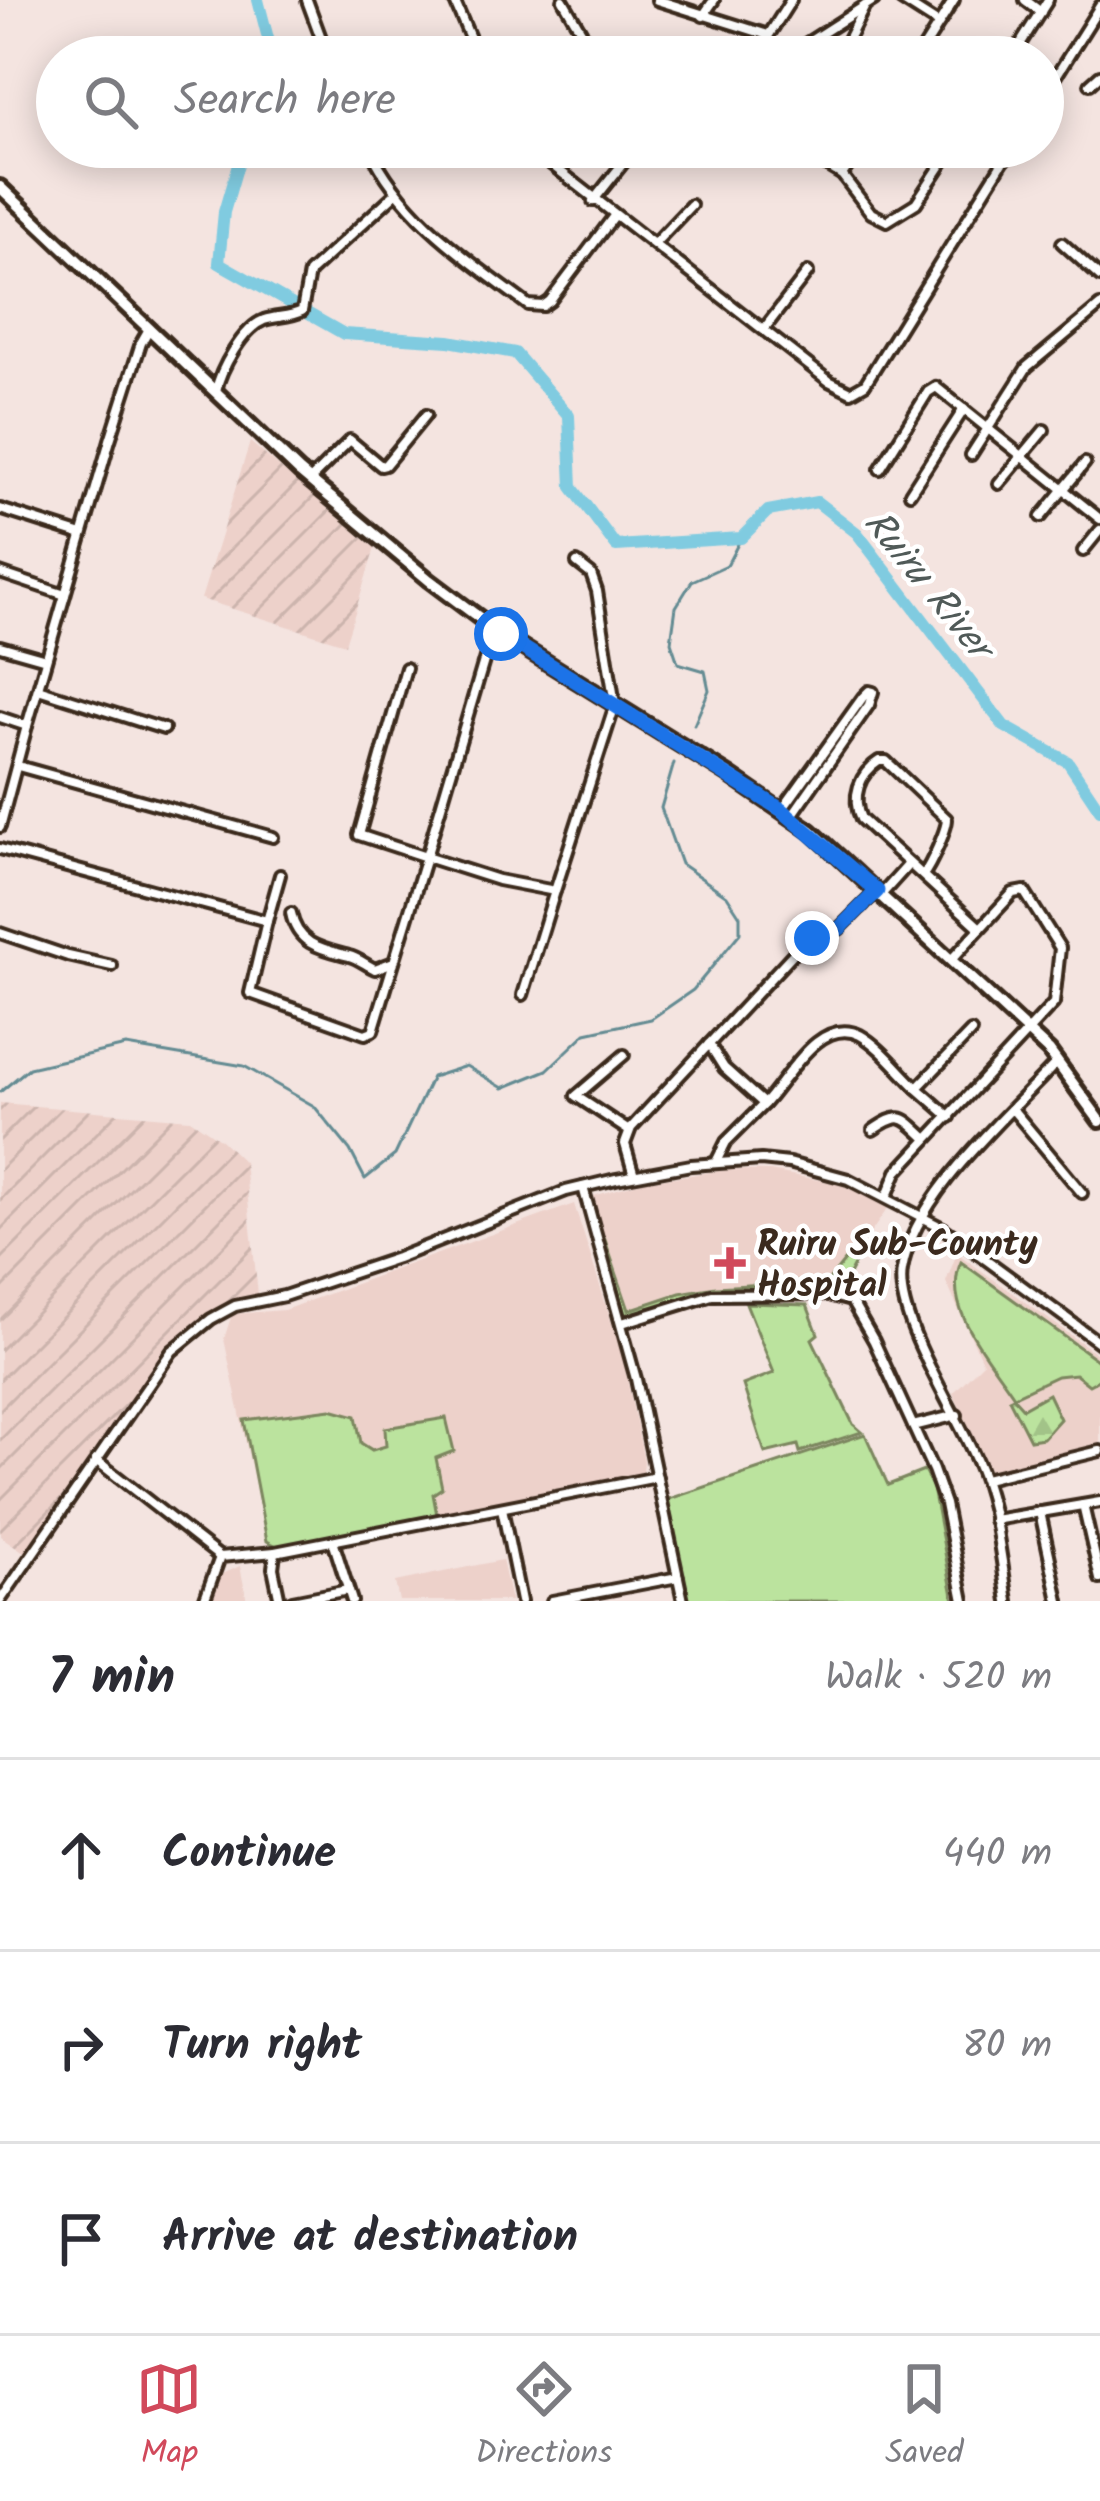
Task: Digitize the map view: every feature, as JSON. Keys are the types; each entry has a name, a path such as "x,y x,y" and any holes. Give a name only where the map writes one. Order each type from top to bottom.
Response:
{"main road":[{"path":"0,187 310,480 501,634 787,813 1029,1031 1100,1121"}],"street":[{"path":"307,0 320,36"},
{"path":"454,0 469,36"},
{"path":"563,0 584,36"},
{"path":"657,0 768,35 791,0"},
{"path":"703,16 714,0"},
{"path":"901,0 937,23"},
{"path":"930,36 954,0"},
{"path":"1025,0 1041,12"},
{"path":"1026,36 1048,0"},
{"path":"818,36 870,3"},
{"path":"851,36 870,3"},
{"path":"1064,62 1100,6"},
{"path":"1090,84 1100,75"},
{"path":"381,168 395,194 483,272 536,307 550,301 614,216"},
{"path":"554,168 836,386 851,392 858,390 999,168"},
{"path":"593,201 619,168"},
{"path":"830,168 842,175 872,213 887,221 916,203 939,168"},
{"path":"842,175 847,168"},
{"path":"216,391 250,329 304,309 307,279 316,266 395,194"},
{"path":"655,243 691,205"},
{"path":"1062,243 1100,277"},
{"path":"764,329 808,272"},
{"path":"970,455 1027,368 1100,306"},
{"path":"0,827 82,535 134,362 149,328"},
{"path":"880,469 932,388 940,389 1100,519"},
{"path":"910,493 964,409"},
{"path":"310,480 350,440 381,466 385,464 426,415"},
{"path":"999,484 1044,430"},
{"path":"1041,517 1085,463"},
{"path":"0,509 82,535"},
{"path":"1083,551 1100,530"},
{"path":"523,995 615,705 597,590 591,574 577,563"},
{"path":"0,573 65,595"},
{"path":"280,875 250,987 255,998 365,1034 373,1031 485,654 501,634"},
{"path":"0,646 46,659"},
{"path":"406,668 359,835 484,876 555,891"},
{"path":"38,689 164,729"},
{"path":"787,813 866,693 873,692 808,782"},
{"path":"0,717 27,726"},
{"path":"923,874 934,862 947,819 882,760 872,765 860,783 857,812 980,928"},
{"path":"18,766 273,837"},
{"path":"0,850 267,921"},
{"path":"634,1175 626,1149 629,1131 804,942 839,929 909,863"},
{"path":"887,1196 892,1179 1054,1004 1060,948 1024,891 1013,893 951,960"},
{"path":"292,913 293,923 319,950 352,956 375,969 392,963"},
{"path":"0,933 112,966"},
{"path":"716,1162 726,1142 820,1039 840,1032 863,1036 950,1117"},
{"path":"917,1088 971,1032"},
{"path":"709,1044 724,1069 764,1104"},
{"path":"624,1055 576,1096 629,1131"},
{"path":"1008,1601 984,1479 911,1328 901,1293 902,1266 922,1219 955,1173 1055,1064"},
{"path":"1013,1110 1082,1193"},
{"path":"873,1130 904,1118 927,1139"},
{"path":"0,1600 172,1352 224,1311 398,1258 583,1187 634,1175 716,1162 789,1163 848,1179 887,1196 987,1259 1100,1343"},
{"path":"583,1187 622,1323 683,1601"},
{"path":"622,1323 712,1295 838,1295 857,1309 945,1504 964,1601"},
{"path":"913,1426 957,1415"},
{"path":"984,1479 1100,1451"},
{"path":"96,1460 220,1557 275,1552 657,1478"},
{"path":"994,1520 1100,1502"},
{"path":"1083,1505 1100,1579"},
{"path":"502,1508 521,1601"},
{"path":"1040,1512 1059,1601"},
{"path":"333,1541 352,1601"},
{"path":"275,1552 273,1568 280,1601"},
{"path":"204,1601 220,1557"},
{"path":"552,1601 598,1597 678,1577"},
{"path":"292,1601 348,1590"}],"shaded area":[{"path":"250,442 375,548 345,644 201,599"},
{"path":"0,1103 190,1119 221,1140 244,1162 258,1294 229,1302 180,1336 27,1554 0,1536"},
{"name":"Ruiru Sub-County Hospital","path":"726,1170 770,1171 840,1184 890,1205 834,1286 693,1293 626,1312 590,1197 645,1181"},
{"path":"574,1204 623,1358 643,1472 277,1546 267,1541 224,1339 232,1314 284,1310"},
{"path":"957,1253 1100,1356 1100,1447 994,1472 988,1469 953,1393 983,1363 946,1282"},
{"path":"502,1560 511,1601 399,1601 395,1582"},
{"path":"240,1566 247,1601 209,1601 212,1579"}],"green space":[{"path":"605,1240 629,1310 716,1287 829,1280 849,1255 857,1259 841,1290 692,1295 627,1317 620,1309"},
{"path":"961,1262 1100,1362 1100,1379 1089,1385 1075,1374 1057,1376 1014,1396 963,1315 957,1297"},
{"path":"746,1303 807,1305 818,1334 812,1339 853,1424 862,1432 800,1452 798,1445 765,1453 743,1385 774,1373"},
{"path":"1048,1394 1060,1419 1043,1438 1030,1440 1009,1399 1013,1397 1023,1408"},
{"path":"331,1409 356,1416 361,1443 372,1450 386,1446 385,1428 446,1418 454,1451 436,1458 442,1488 433,1494 437,1515 277,1546 267,1541 244,1420"},
{"path":"865,1434 888,1485 924,1471 933,1488 954,1601 687,1601 666,1500"}],"waterway":[{"name":"Ruiru River","path":"258,0 267,36"},
{"name":"Ruiru River","path":"237,168 224,212 219,263 344,334 449,341 515,353 569,416 572,487 616,546 741,538 768,511 817,502 857,533 1004,726 1068,762 1100,810"},
{"path":"694,725 709,690 705,671 678,663 671,642 676,607 692,581 727,565 741,538"},
{"path":"0,1092 29,1068 126,1046 244,1066 314,1106 350,1150 365,1179 395,1155 432,1077 466,1066 503,1088 547,1070 586,1033 651,1019 693,990 740,933 740,916 727,896 681,864 661,808 674,763"}],"place":[{"name":"Ruiru Sub-County Hospital","path":"730,1263"}],"route":[{"path":"501,634 782,810 877,891 839,929 812,938"}]}
